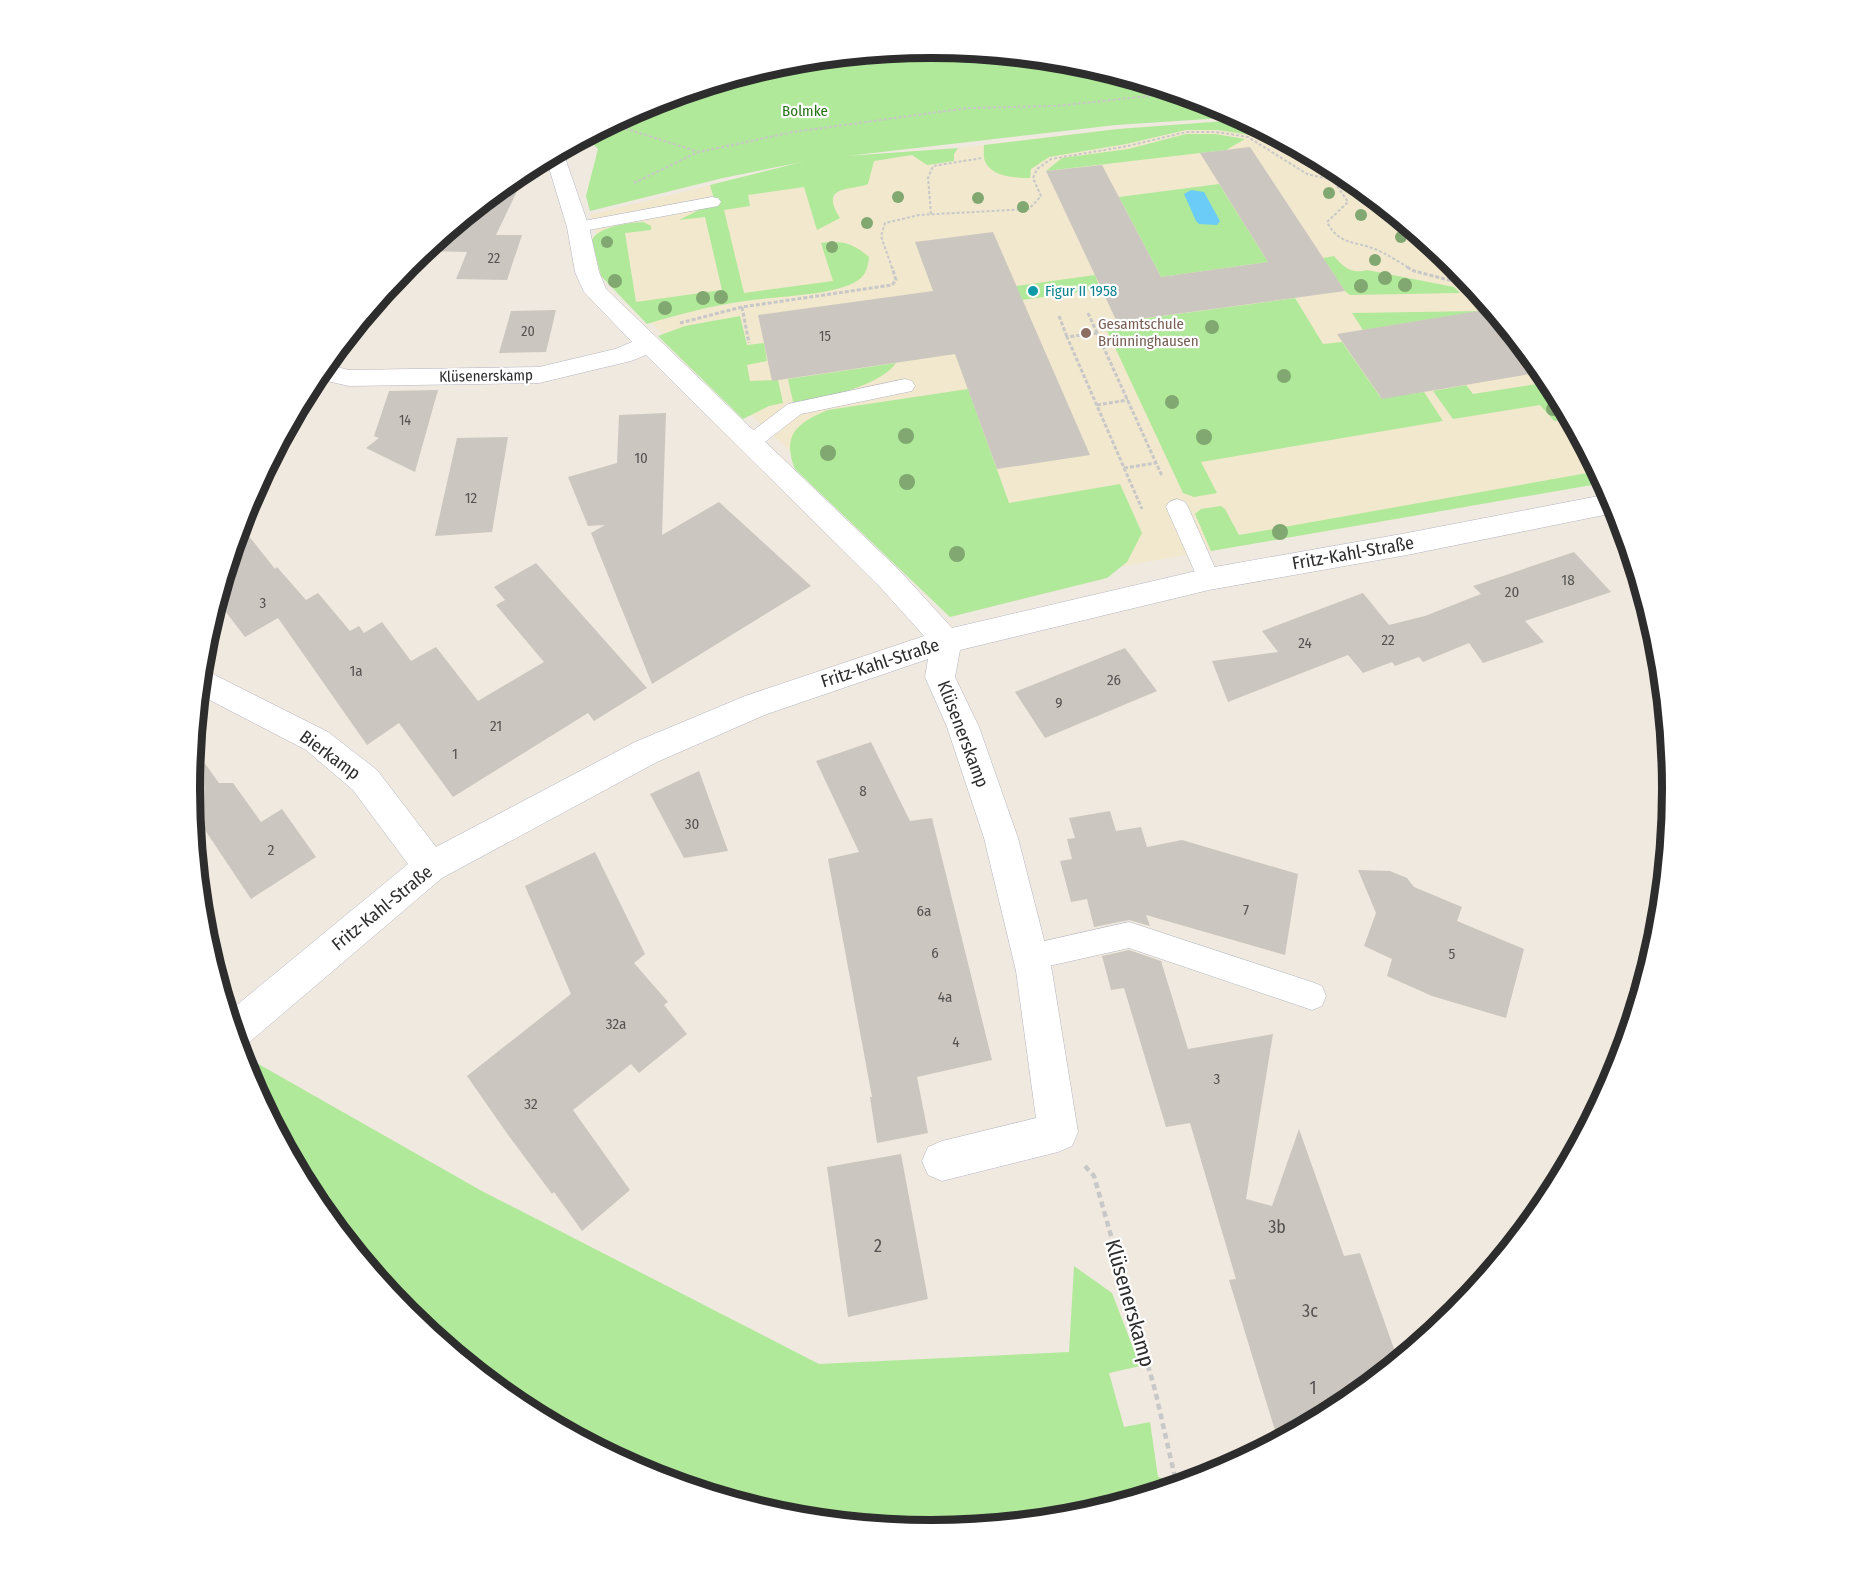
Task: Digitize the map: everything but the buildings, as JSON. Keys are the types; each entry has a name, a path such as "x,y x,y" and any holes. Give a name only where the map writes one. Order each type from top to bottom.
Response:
{"street":[{"path":"557,161 578,227 587,272 596,292 890,579 946,641"},
{"name":"Klüsenerskamp","path":"330,374 349,378 539,375 622,355 644,339"},
{"name":"Fritz-Kahl-Straße","path":"239,1027 430,867 646,752 756,705 946,641 1209,579 1407,544 1604,505"},
{"name":"Klüsenerskamp","path":"946,641 940,677 963,727 1001,838 1031,957 1058,1132"},
{"name":"Bierkamp","path":"208,684 325,747 365,780 430,867"},
{"path":"942,1161 1058,1132"}],"lane":[{"path":"578,227 712,202"},
{"path":"750,443 795,409 906,386"},
{"path":"1177,507 1209,579"},
{"path":"1031,957 1129,935 1312,996"}],"path":[{"path":"622,127 699,152 793,132 968,108 1056,106 1158,95"},
{"path":"644,339 742,307 892,285 896,280 880,236 885,223 919,215 1029,209 1041,196 1033,178 1037,169 1051,159 1128,146 1186,132 1216,132 1248,137 1307,174 1333,180 1348,202 1327,222 1332,233 1354,245 1375,249 1414,271 1455,282"},
{"path":"931,214 928,178 933,166 982,158"},
{"path":"742,307 749,343"},
{"path":"1088,313 1177,507"},
{"path":"1059,316 1154,536 1188,531"},
{"path":"1067,337 1098,333"},
{"path":"1097,405 1128,400"},
{"path":"1124,468 1156,463"},
{"name":"Klüsenerskamp","path":"1058,1132 1094,1176 1155,1390 1175,1477"}],"shaded area":[{"name":"Gesamtschule Brünninghausen","path":"1226,121 1296,156 1376,210 1447,273 1510,344 1564,424 1594,484 1157,560 951,599 614,289 590,215 816,159 958,148 1118,129"}],"green space":[{"name":"Bolmke","path":"930,58 978,60 1073,73 1120,83 1165,97 1219,118 1116,125 847,156 958,148 954,154 954,161 927,165 912,155 874,161 868,184 835,194 834,207 840,218 817,230 804,187 748,195 750,206 724,210 744,293 833,281 821,243 847,244 858,248 869,257 863,276 857,281 834,290 720,305 647,324 601,276 592,240 596,235 608,228 630,223 643,222 651,226 651,230 625,233 636,302 722,290 705,217 679,220 715,202 710,185 802,162 723,178 590,211 586,196 598,149 589,143 651,114 741,83 835,65 883,60"},
{"path":"1225,121 1253,133 1186,130 1126,144 1049,157 1031,169 1030,178 1011,177 998,173 988,166 984,158 984,145 1118,129"},
{"path":"1186,134 1215,134 1245,139 1226,150 1046,171 1062,158 1128,149"},
{"path":"1219,184 1268,262 1161,277 1119,197"},
{"path":"1334,256 1345,267 1353,270 1367,270 1454,287 1460,293 1350,295 1323,258"},
{"path":"1095,275 1100,289 1022,300 1016,286"},
{"path":"1295,298 1323,344 1342,342 1381,398 1424,392 1443,421 1201,462 1217,493 1194,497 1183,493 1104,324"},
{"path":"1481,311 1363,330 1352,313"},
{"path":"740,316 747,345 764,343 767,361 747,365 750,381 778,380 783,403 769,406 743,419 658,336 685,326"},
{"path":"896,363 888,372 863,385 818,398 793,402 788,379"},
{"path":"1538,384 1562,421 1554,421 1540,405 1453,419 1433,391 1466,385 1473,394"},
{"path":"968,389 1009,503 1120,484 1142,533 1127,562 1107,578 950,617 795,469 791,457 791,439 795,431 808,419 828,410"},
{"path":"1589,473 1594,484 1211,551 1195,514 1201,509 1221,506 1225,509 1239,535"},
{"path":"252,1060 480,1190 819,1364 1069,1352 1074,1266 1112,1293 1140,1366 1109,1373 1124,1427 1150,1422 1158,1477 1170,1480 1120,1496 1026,1514 978,1519 883,1519 835,1514 741,1496 651,1465 607,1445 565,1423 485,1369 449,1339 381,1271 351,1235 297,1155"}],"water":[{"path":"1191,190 1204,192 1220,221 1217,225 1199,224 1196,221 1184,194"}],"place":[{"name":"Figur II 1958","path":"1033,291"},
{"name":"Gesamtschule Brünninghausen","path":"1086,333"}]}
